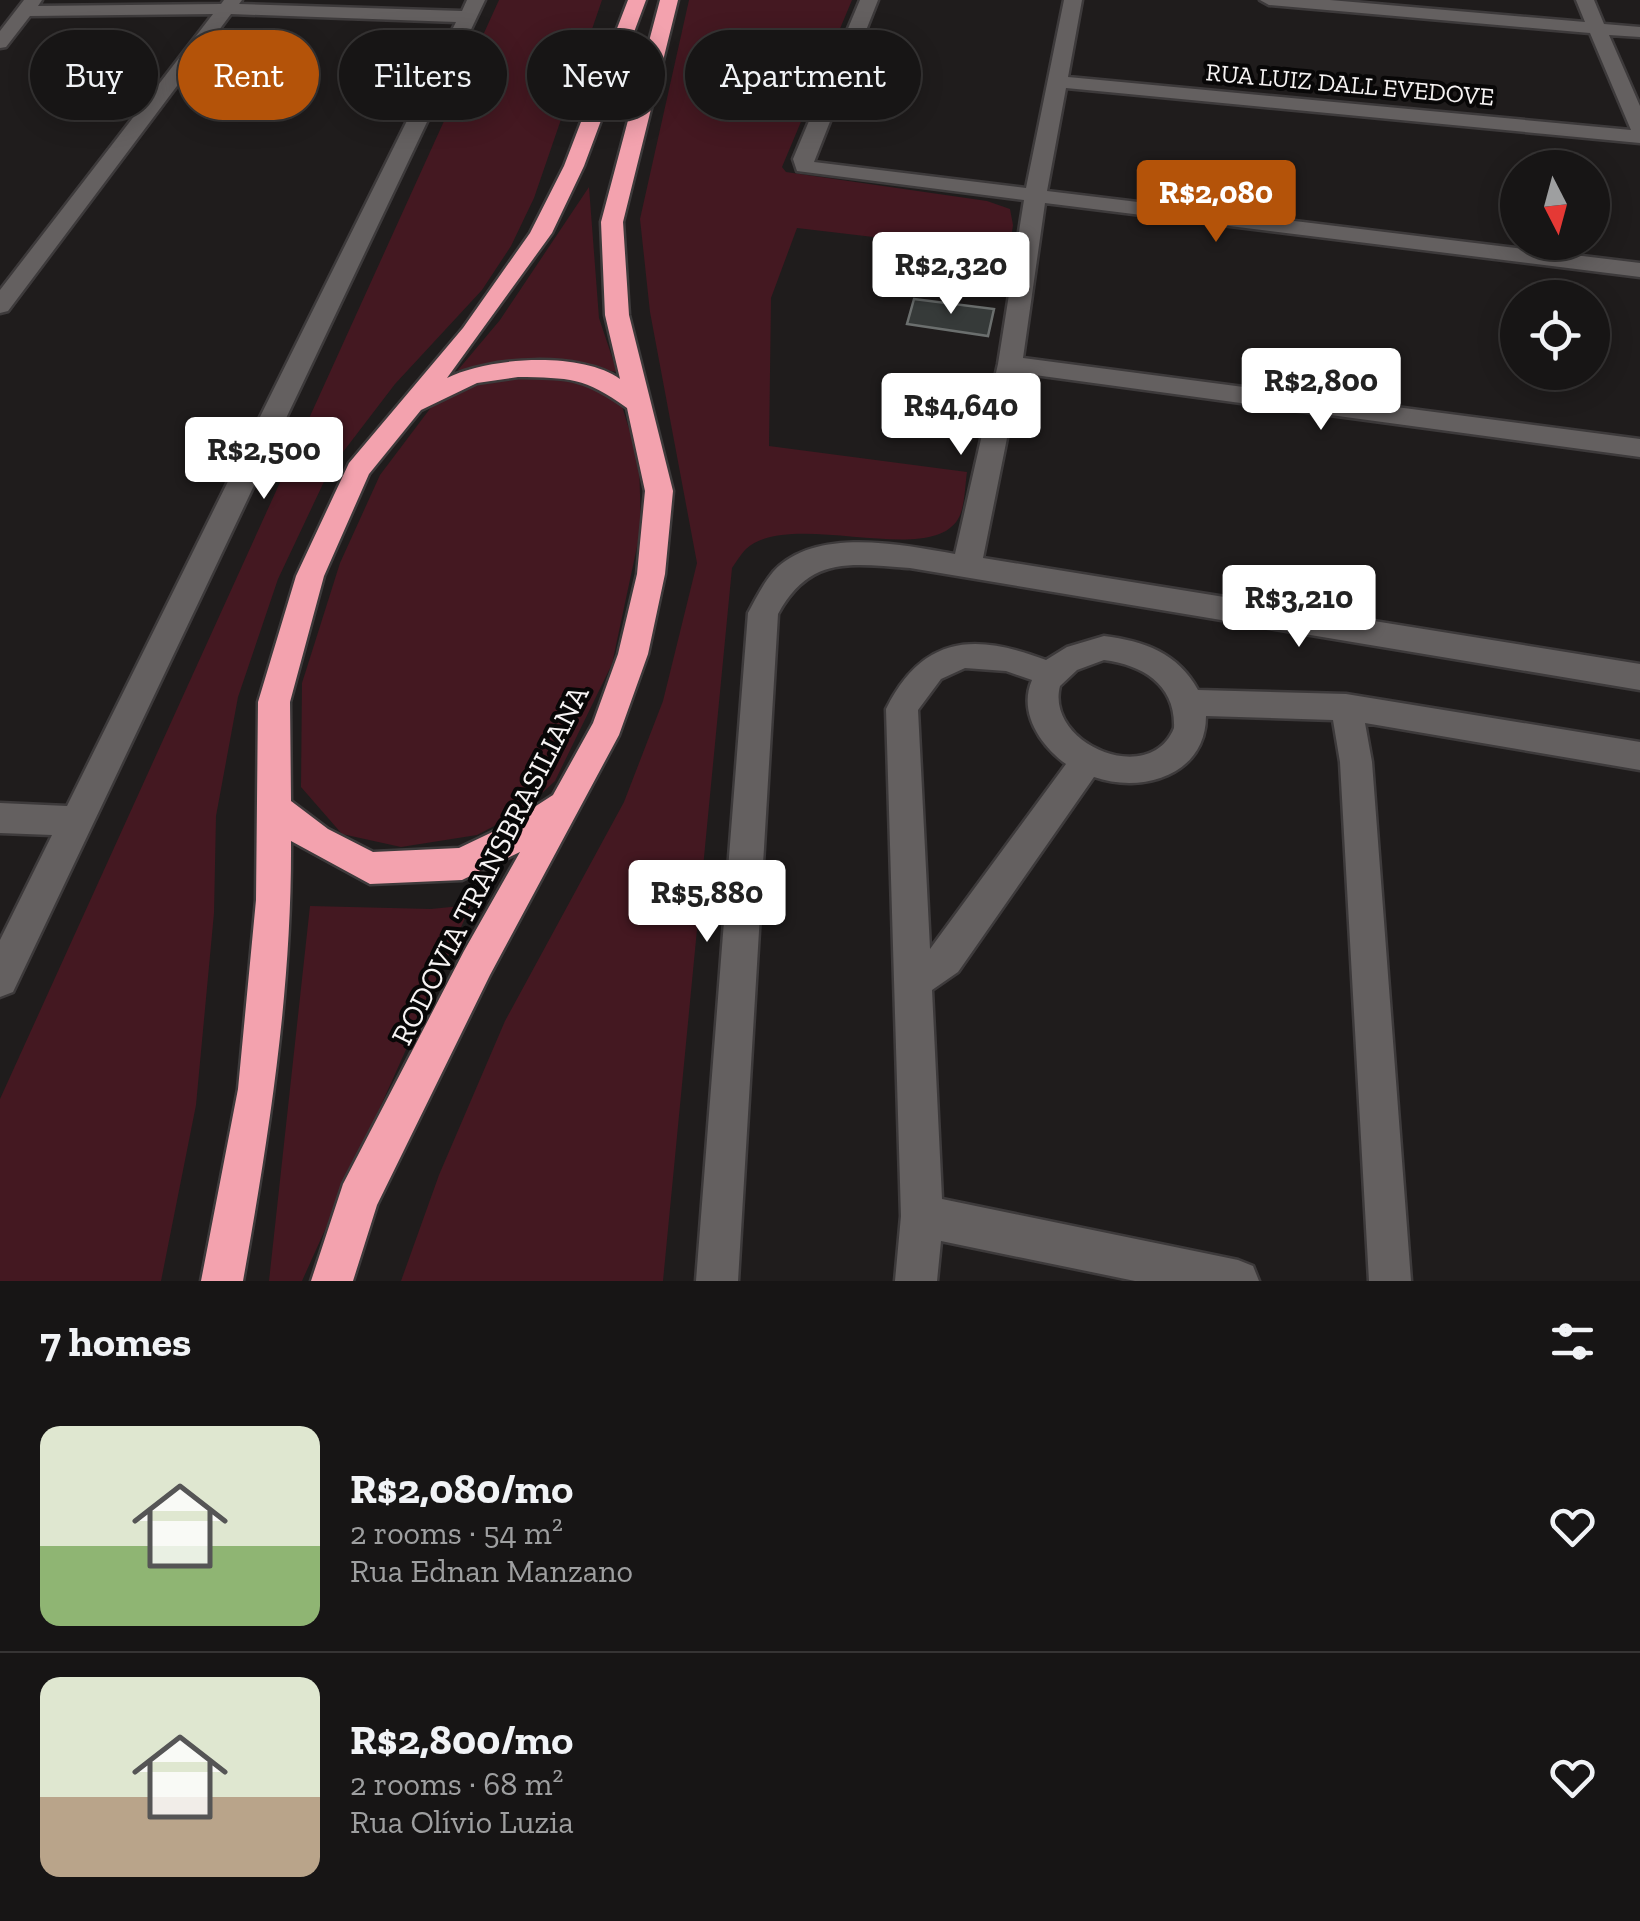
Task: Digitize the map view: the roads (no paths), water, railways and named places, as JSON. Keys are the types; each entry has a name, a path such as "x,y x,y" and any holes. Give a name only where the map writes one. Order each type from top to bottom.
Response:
{"highway":[{"path":"222,1281 257,1090 274,900 274,702 310,576 358,470 413,407 541,233 574,166 637,0"},
{"name":"RODOVIA TRANSBRASILIANA","path":"332,1281 358,1198 478,963 608,726 633,654 651,574 659,492 642,407 617,315 612,222 669,0"},
{"path":"413,407 471,376 518,369 567,370 602,379 642,407"},
{"path":"271,805 316,840 370,868 462,864 516,837 567,801"}],"street":[{"path":"869,0 803,158 804,167 1640,270"},
{"path":"967,565 1010,364 1035,198 1072,0"},
{"path":"1269,0 1640,32"},
{"path":"1585,0 1640,128"},
{"path":"0,306 230,5"},
{"path":"0,43 29,6 472,9 0,980"},
{"name":"RUA LUIZ DALL EVEDOVE","path":"1056,80 1640,137"},
{"path":"1010,364 1640,448"},
{"path":"716,1281 763,613 786,577 814,560 852,555 910,556 1640,678"},
{"path":"1104,648 1126,650 1166,670 1181,685 1189,703 1192,721 1176,754 1160,764 1136,770 1112,769 1087,761 1066,747 1047,720 1042,691 1050,674 1064,660 1083,651 1104,648"},
{"path":"916,1281 922,1216 902,709 912,688 929,671 950,660 976,654 1003,655 1050,674"},
{"path":"1189,703 1346,707 1640,756"},
{"path":"1346,707 1356,762 1390,1281"},
{"path":"911,982 945,960 1087,761"},
{"path":"0,818 72,830"},
{"path":"0,837 72,830"},
{"path":"922,1216 1238,1281"}]}
